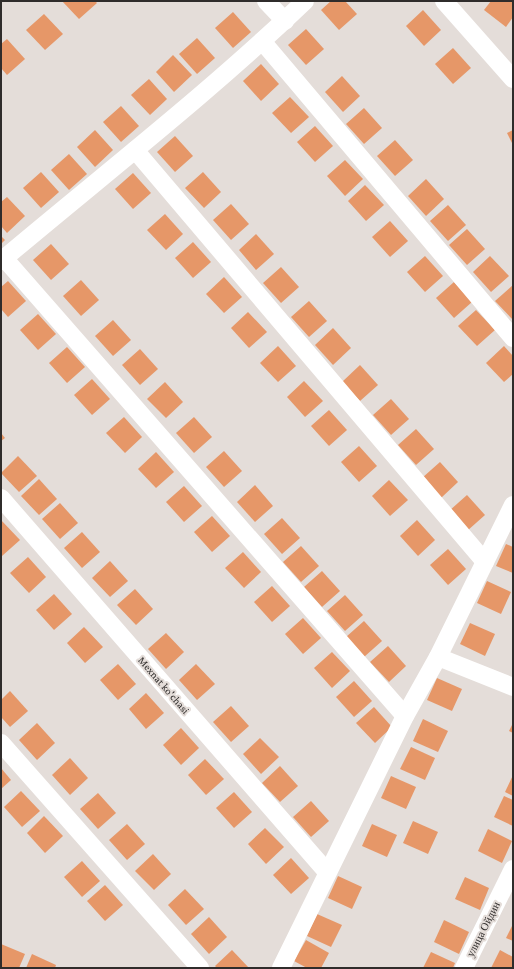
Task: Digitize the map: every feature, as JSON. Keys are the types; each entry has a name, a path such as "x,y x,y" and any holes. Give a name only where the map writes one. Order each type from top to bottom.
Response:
{"street":[{"path":"266,1 284,21"},
{"path":"305,1 262,41 2,260 405,716"},
{"path":"444,1 513,80"},
{"path":"262,41 513,338"},
{"path":"134,150 484,562"},
{"name":"Mexnat ko'chasi","path":"1,498 327,872"},
{"path":"281,968 405,716 438,657 513,505"},
{"path":"438,657 513,687"},
{"path":"1,743 200,968"},
{"name":"улица Ойдин","path":"464,968 513,869"}],"building":[{"path":"62,1 95,1 97,3 79,19"},
{"path":"331,1 345,1 357,14 339,30 321,10"},
{"path":"491,1 513,2 513,17 506,27 484,10"},
{"path":"423,10 441,30 424,46 406,26"},
{"path":"233,12 251,32 233,48 215,28"},
{"path":"44,14 63,34 45,50 26,30"},
{"path":"306,29 324,49 306,65 288,45"},
{"path":"197,38 215,58 197,74 179,54"},
{"path":"7,39 25,59 7,75 1,68 1,44"},
{"path":"453,48 471,68 453,84 435,64"},
{"path":"173,55 192,75 174,92 156,72"},
{"path":"261,64 279,84 261,101 243,81"},
{"path":"342,76 360,96 343,112 325,92"},
{"path":"149,79 167,99 150,115 131,95"},
{"path":"290,97 309,117 291,133 272,113"},
{"path":"121,106 139,126 121,142 103,122"},
{"path":"364,108 382,128 364,144 346,124"},
{"path":"315,126 333,146 315,162 297,142"},
{"path":"95,130 113,150 95,167 77,147"},
{"path":"513,130 513,145 507,133"},
{"path":"175,136 193,156 175,172 157,152"},
{"path":"395,140 413,160 395,176 377,156"},
{"path":"69,154 87,174 69,190 51,170"},
{"path":"345,160 363,179 345,196 327,176"},
{"path":"41,172 59,192 41,208 23,188"},
{"path":"203,172 221,192 204,208 185,188"},
{"path":"133,173 151,193 133,209 115,189"},
{"path":"426,179 444,199 426,216 408,196"},
{"path":"365,185 384,205 366,221 348,201"},
{"path":"7,197 25,216 7,233 1,226 1,202"},
{"path":"231,204 249,224 231,240 213,220"},
{"path":"448,205 466,225 448,241 430,221"},
{"path":"165,214 183,234 166,250 147,230"},
{"path":"390,221 408,241 390,257 372,237"},
{"path":"467,229 485,249 467,265 449,245"},
{"path":"256,234 274,254 256,270 239,250"},
{"path":"1,236 5,240 1,244"},
{"path":"193,242 211,262 193,278 175,258"},
{"path":"51,244 69,264 51,280 33,260"},
{"path":"425,256 443,276 425,292 407,272"},
{"path":"490,256 509,276 491,292 473,272"},
{"path":"281,267 299,287 281,303 263,283"},
{"path":"224,277 242,297 224,313 206,294"},
{"path":"81,280 99,300 81,316 63,296"},
{"path":"8,281 26,301 8,317 1,309 1,287"},
{"path":"454,282 472,302 454,318 436,298"},
{"path":"513,285 513,320 495,301"},
{"path":"309,301 327,321 309,337 291,317"},
{"path":"476,310 495,330 477,346 458,326"},
{"path":"248,312 267,332 249,348 231,328"},
{"path":"38,314 56,334 38,350 20,330"},
{"path":"113,320 131,340 113,356 95,336"},
{"path":"333,328 351,348 333,365 315,345"},
{"path":"278,346 296,366 278,382 260,363"},
{"path":"504,346 513,356 513,374 504,382 486,363"},
{"path":"67,347 85,367 67,383 49,363"},
{"path":"140,349 158,369 140,385 122,365"},
{"path":"360,365 378,385 360,401 342,382"},
{"path":"92,379 110,399 92,415 74,395"},
{"path":"304,381 323,401 305,417 287,397"},
{"path":"165,382 183,402 166,418 147,399"},
{"path":"391,399 409,419 391,435 373,415"},
{"path":"329,410 347,430 329,446 311,426"},
{"path":"124,417 142,437 125,453 106,433"},
{"path":"194,417 212,437 194,453 176,433"},
{"path":"416,429 434,449 416,465 398,445"},
{"path":"1,433 5,438 1,441"},
{"path":"359,446 377,466 359,482 341,462"},
{"path":"224,451 242,471 224,487 206,467"},
{"path":"156,452 174,472 156,488 138,469"},
{"path":"18,456 37,476 19,492 1,473"},
{"path":"440,462 458,482 441,498 422,478"},
{"path":"39,479 57,499 39,515 21,496"},
{"path":"389,480 408,500 390,516 372,496"},
{"path":"255,485 273,506 255,522 237,502"},
{"path":"184,486 202,506 184,522 166,502"},
{"path":"467,495 485,515 467,531 449,511"},
{"path":"60,503 78,523 60,539 42,519"},
{"path":"212,516 230,536 212,552 194,532"},
{"path":"282,518 300,538 282,554 264,534"},
{"path":"1,520 20,540 2,556 1,555"},
{"path":"417,520 435,540 418,556 400,536"},
{"path":"82,532 100,552 82,568 64,548"},
{"path":"506,544 513,547 513,573 496,566"},
{"path":"301,546 319,566 301,582 283,562"},
{"path":"448,549 466,569 448,585 430,565"},
{"path":"243,552 261,572 244,588 225,568"},
{"path":"28,557 46,577 29,593 10,573"},
{"path":"110,561 128,581 110,597 92,578"},
{"path":"322,571 340,591 322,607 304,587"},
{"path":"487,581 511,592 501,614 477,603"},
{"path":"272,586 290,606 272,622 254,602"},
{"path":"135,589 153,609 136,625 117,605"},
{"path":"54,594 72,614 54,630 36,610"},
{"path":"345,595 363,615 345,631 327,611"},
{"path":"303,618 321,638 303,654 285,634"},
{"path":"364,621 382,641 364,657 346,637"},
{"path":"470,623 495,634 485,656 460,644"},
{"path":"84,627 103,647 85,663 67,643"},
{"path":"166,633 184,652 166,669 148,649"},
{"path":"388,646 406,666 389,682 370,662"},
{"path":"332,652 350,671 332,688 314,668"},
{"path":"118,664 136,684 118,700 100,680"},
{"path":"196,664 215,684 197,700 179,680"},
{"path":"437,678 462,689 452,711 427,700"},
{"path":"354,681 372,701 354,717 336,697"},
{"path":"10,691 28,711 10,727 1,717 1,700"},
{"path":"146,693 164,713 146,729 129,709"},
{"path":"231,706 249,726 231,742 213,722"},
{"path":"374,707 392,727 375,743 356,723"},
{"path":"423,719 448,731 438,752 413,741"},
{"path":"37,723 55,743 37,760 19,740"},
{"path":"513,723 513,733 509,731"},
{"path":"181,728 199,748 181,765 163,745"},
{"path":"260,738 279,757 261,774 243,754"},
{"path":"411,747 435,758 425,780 400,769"},
{"path":"70,758 88,778 70,795 52,775"},
{"path":"205,759 224,779 206,795 188,775"},
{"path":"280,766 298,786 280,802 262,783"},
{"path":"1,768 11,780 1,789"},
{"path":"513,775 513,796 505,792"},
{"path":"391,776 416,787 406,809 381,798"},
{"path":"21,791 40,811 22,827 4,807"},
{"path":"234,792 252,812 234,828 216,808"},
{"path":"98,793 116,813 98,829 80,809"},
{"path":"504,796 513,800 513,826 494,817"},
{"path":"311,801 329,821 311,837 293,817"},
{"path":"44,816 63,836 45,853 27,833"},
{"path":"413,821 438,832 428,854 403,843"},
{"path":"127,824 145,844 127,860 109,840"},
{"path":"372,824 397,835 387,857 362,846"},
{"path":"265,828 284,847 266,864 248,844"},
{"path":"488,829 512,841 502,863 478,851"},
{"path":"153,854 171,874 154,890 135,871"},
{"path":"291,858 309,878 291,894 273,875"},
{"path":"82,861 100,881 82,897 64,877"},
{"path":"338,876 362,887 352,909 328,898"},
{"path":"465,877 489,888 480,910 455,899"},
{"path":"105,885 123,905 105,921 87,901"},
{"path":"185,889 204,909 186,925 168,905"},
{"path":"317,914 342,925 331,947 307,936"},
{"path":"209,917 227,937 209,954 191,934"},
{"path":"444,920 469,932 459,954 434,942"},
{"path":"513,924 513,941 506,938"},
{"path":"306,940 329,953 321,968 307,968 294,961"},
{"path":"1,944 25,954 19,968 1,968"},
{"path":"232,950 249,968 217,968 215,966"},
{"path":"500,950 513,957 513,968 491,968"},
{"path":"431,952 455,963 453,968 423,968"},
{"path":"32,954 56,965 55,968 26,968"}]}
